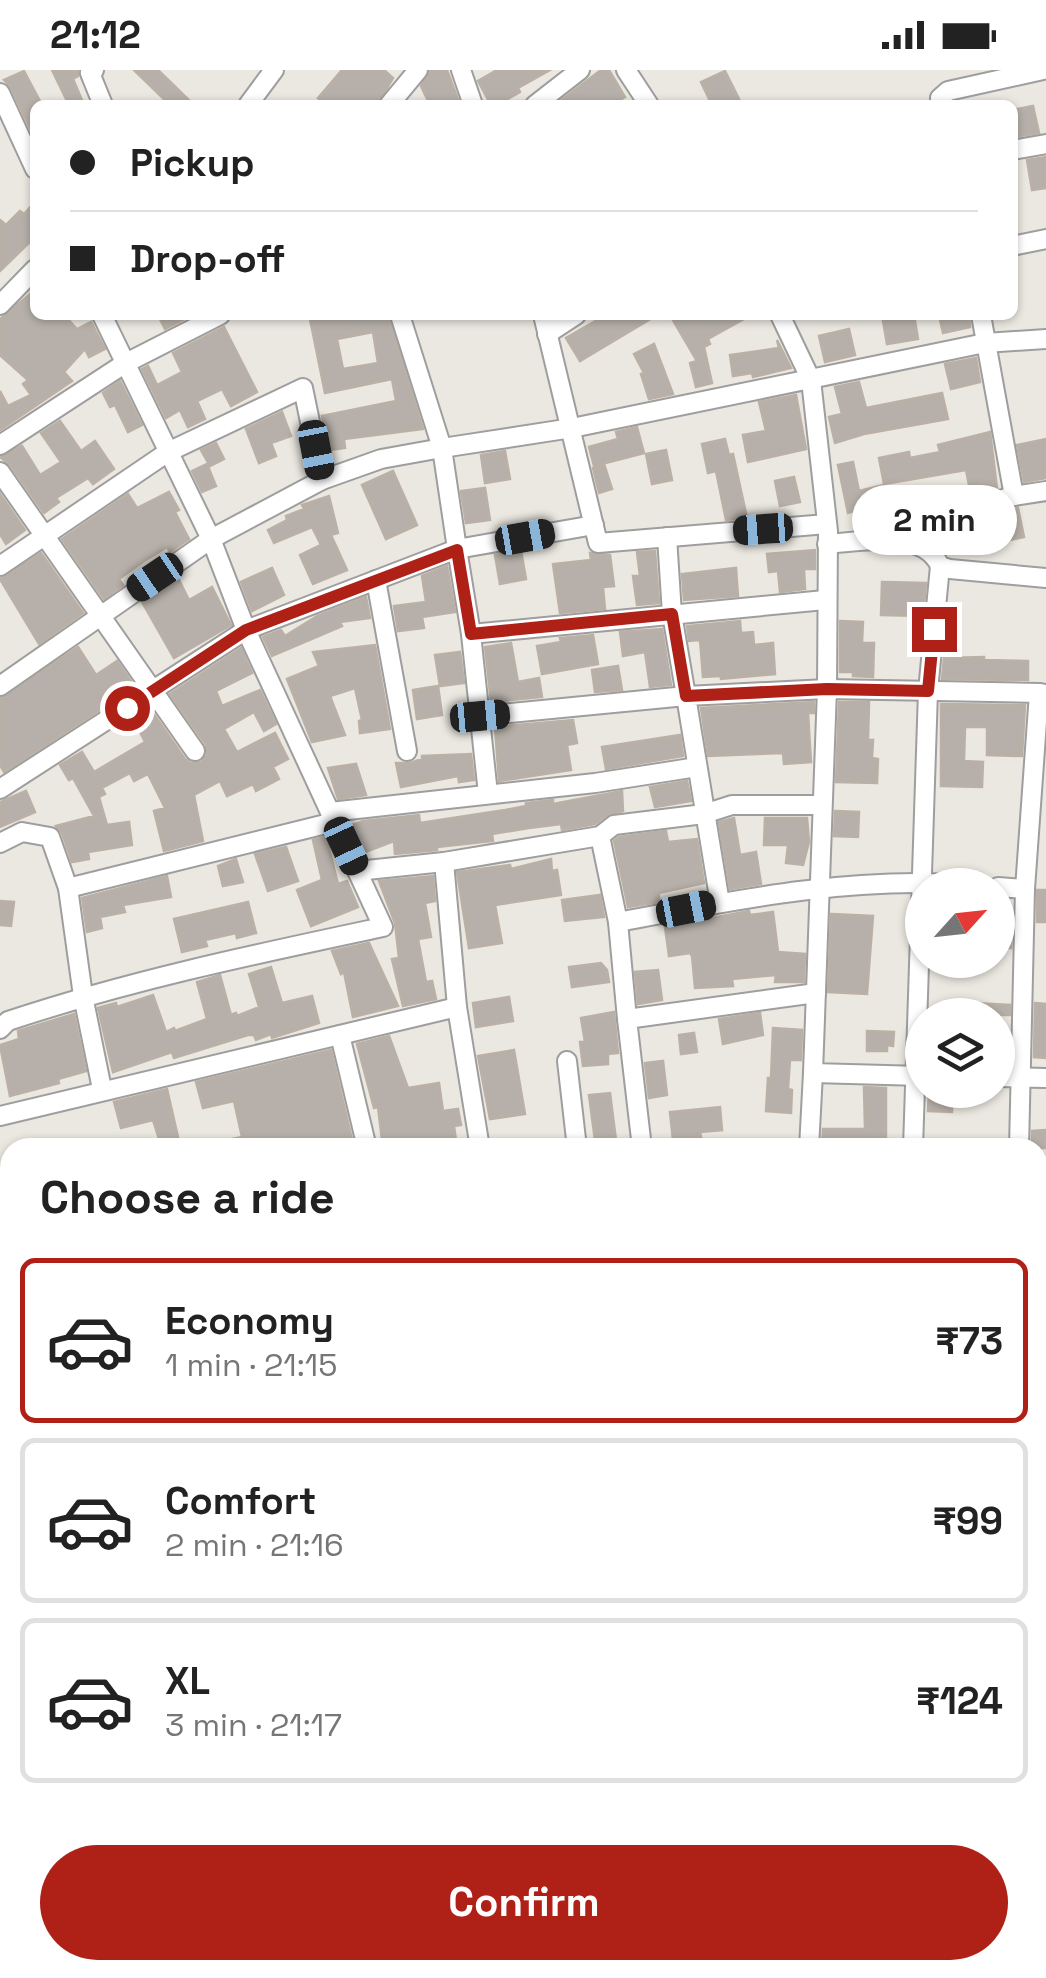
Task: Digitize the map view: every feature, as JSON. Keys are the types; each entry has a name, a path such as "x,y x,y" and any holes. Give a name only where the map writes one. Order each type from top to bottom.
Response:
{"street":[{"path":"252,100 274,70"},
{"path":"392,100 418,70"},
{"path":"461,70 471,100"},
{"path":"541,100 580,70"},
{"path":"626,70 645,100"},
{"path":"940,100 948,91 990,76 1043,70"},
{"path":"91,71 101,100"},
{"path":"0,92 30,158"},
{"path":"1018,149 1046,144"},
{"path":"1018,245 1046,239"},
{"path":"0,305 30,274"},
{"path":"0,1029 8,1022 82,996 200,965 383,928 246,630 211,540 104,320"},
{"path":"0,446 124,364 210,320"},
{"path":"402,320 442,448 471,634 488,794"},
{"path":"543,320 598,543 667,537 910,534 936,556 940,566 928,691 922,868"},
{"path":"547,334 568,320"},
{"path":"782,320 811,380 827,534 827,689 810,1138"},
{"path":"983,320 1014,496"},
{"path":"0,686 211,540 322,480 380,460 572,428 986,344 1046,338"},
{"path":"0,566 168,452 304,388 322,480"},
{"path":"0,472 195,750"},
{"path":"910,534 923,521 1046,491"},
{"path":"0,789 246,630 457,550 594,525"},
{"path":"667,537 672,614 720,902"},
{"path":"940,566 1046,578"},
{"path":"376,580 407,751"},
{"path":"471,634 825,600"},
{"path":"480,716 686,696 827,689 1042,694 1024,889 1019,1138"},
{"path":"68,888 332,817 697,767"},
{"path":"357,871 444,862 600,836 614,826 704,814 732,804 822,805"},
{"path":"0,843 22,832 50,837 68,888 82,996 102,1090"},
{"path":"600,836 618,922 641,1138"},
{"path":"444,862 458,1007 478,1138"},
{"path":"618,922 821,888 905,883"},
{"path":"1015,888 1024,889"},
{"path":"627,1019 816,993"},
{"path":"0,1116 458,1007"},
{"path":"340,1035 365,1138"},
{"path":"567,1061 576,1138"},
{"path":"813,1073 905,1076"},
{"path":"1015,1078 1046,1078"},
{"path":"915,1138 917,1108"}],"building":[{"path":"52,70 78,70 73,79 82,100 67,100"},
{"path":"134,70 158,70 189,100 165,100"},
{"path":"342,70 384,70 393,78 380,100 318,98"},
{"path":"430,70 447,70 458,100 428,100 421,86"},
{"path":"497,70 550,70 518,88 520,92 506,100 488,100 478,81"},
{"path":"601,70 609,70 625,97 620,100 562,100"},
{"path":"24,71 39,100 30,100 30,128 11,88 4,80"},
{"path":"725,71 739,99 710,100 701,82"},
{"path":"1033,106 1039,133 1018,136 1018,109"},
{"path":"1046,157 1046,188 1032,190 1027,160"},
{"path":"30,207 30,242 0,271 0,220 6,225 20,211 24,214"},
{"path":"30,294 30,320 69,320 77,329 91,322 105,349 89,357 85,349 64,372 72,381 0,430 0,391 8,406 31,395 23,384 28,380 0,355 0,319"},
{"path":"160,320 182,320 165,329"},
{"path":"310,320 390,320 423,429 344,439 345,448 329,450 322,416 396,401 392,379 325,393","holes":["373,332 378,363 343,369 337,339"]},
{"path":"597,320 649,320 580,361 566,338"},
{"path":"673,320 742,320 708,339 710,344 704,347 712,383 696,387 690,363 697,361"},
{"path":"883,320 915,320 918,339 887,344"},
{"path":"940,320 969,320 970,327 943,333"},
{"path":"224,327 257,392 231,406 222,389 197,401 205,419 188,427 180,410 166,418 142,369 148,366 157,385 182,372 173,353"},
{"path":"849,329 855,355 825,362 819,336"},
{"path":"777,340 791,368 753,377 752,373 733,376 730,355 779,348"},
{"path":"654,344 673,394 649,399 641,374 644,373 634,354"},
{"path":"976,358 980,382 951,389 945,364"},
{"path":"120,381 142,425 128,432 115,405 110,407 103,393"},
{"path":"859,382 866,408 942,393 948,419 835,443 829,417 842,414 835,387"},
{"path":"796,395 806,449 748,462 743,435 766,431 759,402"},
{"path":"282,412 291,436 271,443 276,456 259,463 246,429"},
{"path":"60,421 81,451 95,441 114,469 93,484 88,478 56,498 59,502 44,513 0,457 22,446 40,475 61,462 41,433"},
{"path":"637,427 644,453 594,466 589,447 618,439 616,432"},
{"path":"990,432 997,488 971,495 966,470 884,484 879,458 909,452 910,458 940,452 938,445"},
{"path":"725,439 729,455 733,454 747,518 726,520 716,471 708,473 702,444"},
{"path":"1046,439 1046,478 1024,482 1017,445"},
{"path":"216,443 224,459 210,466 201,450"},
{"path":"666,450 672,480 652,484 646,454"},
{"path":"505,451 510,479 485,483 481,455"},
{"path":"853,462 859,491 883,485 887,501 848,513 838,465"},
{"path":"207,464 216,486 202,492 192,471"},
{"path":"604,464 612,489 599,493 593,468"},
{"path":"393,471 417,525 386,539 362,485"},
{"path":"794,477 800,502 780,506 775,481"},
{"path":"485,488 490,520 466,523 461,491"},
{"path":"169,492 189,539 170,552 167,547 144,561 119,579 123,585 104,599 62,539 128,494 137,508"},
{"path":"0,494 25,530 6,544 0,534"},
{"path":"329,496 338,533 331,535 347,570 313,584 300,555 321,545 312,527 274,543 268,530 287,520 286,516 304,509 302,505"},
{"path":"1018,508 1024,537 982,546 976,519"},
{"path":"815,550 815,569 804,569 805,589 780,592 778,571 769,572 767,554"},
{"path":"521,551 526,579 500,584 495,555"},
{"path":"655,551 659,603 637,605 633,576 640,576 637,552"},
{"path":"41,553 83,613 39,644 0,579"},
{"path":"590,553 610,555 614,586 603,587 605,609 560,613 553,564 591,560"},
{"path":"447,566 455,612 422,617 424,628 398,631 394,606 426,602 422,576"},
{"path":"272,568 284,595 252,611 241,582"},
{"path":"736,568 738,596 684,600 682,574"},
{"path":"178,578 189,600 212,587 231,625 174,658 142,602"},
{"path":"882,582 926,583 923,616 881,615"},
{"path":"366,597 370,618 340,622 342,626 272,656 263,637 281,630 285,636 317,616"},
{"path":"740,621 741,633 753,632 754,645 773,643 775,674 703,677 700,640 689,641 687,626"},
{"path":"840,621 863,622 862,643 874,643 873,677 840,672"},
{"path":"662,629 671,685 650,687 645,652 623,656 620,632"},
{"path":"593,635 598,664 542,674 537,646 561,642 560,638"},
{"path":"511,643 518,682 539,678 542,697 491,702 485,647"},
{"path":"375,645 390,729 360,733 362,720 355,688 330,696 345,735 312,742 287,679 319,666 313,652"},
{"path":"78,647 96,675 117,661 135,687 4,772 0,765 0,698"},
{"path":"241,648 252,673 216,691 222,706 260,690 276,724 264,731 254,712 224,729 237,752 275,733 288,759 273,767 279,779 256,791 253,784 227,796 220,781 194,795 203,841 164,851 154,811 165,808 148,774 134,781 130,773 102,788 105,794 99,797 107,825 129,822 132,845 88,852 89,859 72,862 56,826 94,816 73,778 69,780 60,765 82,752 94,772 145,742 133,718 149,707 185,759 201,762 207,755 206,745 170,694"},
{"path":"460,652 464,683 440,686 435,655"},
{"path":"944,658 1028,661 1028,680 942,679"},
{"path":"618,666 622,690 595,692 592,670"},
{"path":"438,686 442,715 417,719 413,690"},
{"path":"814,702 814,713 808,713 811,762 784,764 783,753 708,756 701,708"},
{"path":"839,702 869,702 868,740 873,740 872,758 878,759 877,783 836,782"},
{"path":"941,704 1025,705 1022,756 987,755 987,727 965,727 964,761 983,762 982,787 941,786"},
{"path":"573,720 577,743 567,745 571,770 499,781 495,727"},
{"path":"680,735 683,756 606,769 602,747"},
{"path":"471,754 474,780 459,782 458,776 401,787 396,763 410,763 422,756"},
{"path":"356,764 366,795 338,799 328,768"},
{"path":"687,781 691,801 655,807 650,787"},
{"path":"26,791 35,812 0,827 0,802"},
{"path":"622,791 623,811 607,815 595,824 562,830 561,824 492,834 493,841 437,850 395,854 394,841 363,853 352,825 419,815 420,823 526,803 553,800 553,804"},
{"path":"835,811 859,812 858,837 834,836"},
{"path":"734,818 740,855 756,852 761,884 730,889 719,822"},
{"path":"765,818 807,818 809,842 803,865 786,863 788,845 764,845"},
{"path":"666,831 668,842 697,839 704,883 659,893 659,902 628,907 614,841"},
{"path":"326,837 338,884 347,881 358,907 311,926 297,890 322,880 313,840"},
{"path":"286,847 298,881 268,891 255,854"},
{"path":"236,859 243,882 223,886 218,866"},
{"path":"551,859 561,895 495,905 502,943 469,948 457,872 510,865 511,869"},
{"path":"167,876 171,897 123,905 125,912 100,917 102,928 87,932 82,898"},
{"path":"433,876 435,901 425,903 431,937 418,939 426,982 432,981 436,999 403,1006 392,959 399,958 395,923 379,881"},
{"path":"1037,890 1046,890 1046,922 1037,922"},
{"path":"600,895 604,917 565,921 562,900"},
{"path":"0,901 14,902 11,926 0,925"},
{"path":"248,902 256,933 205,940 207,946 182,952 174,919"},
{"path":"749,911 750,915 773,912 778,952 805,954 804,982 775,982 776,975 732,979 733,986 695,988 692,956 669,956 665,927"},
{"path":"831,914 873,916 867,994 828,992"},
{"path":"369,943 398,1006 353,1017 344,972 341,974 332,951"},
{"path":"601,963 609,982 572,987 569,967"},
{"path":"271,967 282,1003 312,996 319,1023 272,1038 271,1034 256,1040 254,1035 248,1035 174,1058 172,1052 113,1072 98,1008 116,1003 117,1007 153,995 166,1032 174,1028 175,1031 207,1019 197,982 220,975 231,1015 237,1016 259,1007 249,974"},
{"path":"658,970 662,1000 638,1004 635,972"},
{"path":"509,997 513,1021 476,1027 473,1003"},
{"path":"1035,1003 1046,1004 1046,1058 1034,1057"},
{"path":"614,1012 618,1053 608,1054 608,1064 583,1066 581,1018"},
{"path":"760,1013 763,1035 723,1044 719,1019"},
{"path":"74,1014 86,1071 10,1096 0,1045 19,1039 18,1031"},
{"path":"773,1028 802,1030 801,1060 790,1060 791,1113 766,1111"},
{"path":"867,1031 894,1032 893,1046 887,1045 887,1051 867,1051"},
{"path":"694,1033 697,1052 681,1054 679,1035"},
{"path":"389,1036 408,1088 439,1083 443,1111 458,1109 461,1125 454,1126 456,1138 382,1138 378,1107 374,1108 357,1044"},
{"path":"331,1050 352,1138 237,1138 242,1137 234,1101 203,1108 196,1082"},
{"path":"514,1050 525,1114 490,1119 478,1056"},
{"path":"663,1061 667,1095 649,1098 645,1063"},
{"path":"864,1087 886,1088 886,1138 823,1138 823,1129 865,1129"},
{"path":"167,1089 178,1137 159,1138 153,1120 121,1128 114,1102"},
{"path":"610,1093 616,1138 595,1138 589,1095"},
{"path":"720,1107 722,1130 700,1132 701,1137 673,1138 670,1112"},
{"path":"928,1108 952,1108 952,1112"},
{"path":"1046,1130 1046,1138 1032,1138 1032,1131"}],"route":[{"path":"127,708 246,630 457,550 471,634 672,614 686,696 827,689 928,691 934,629"}]}
